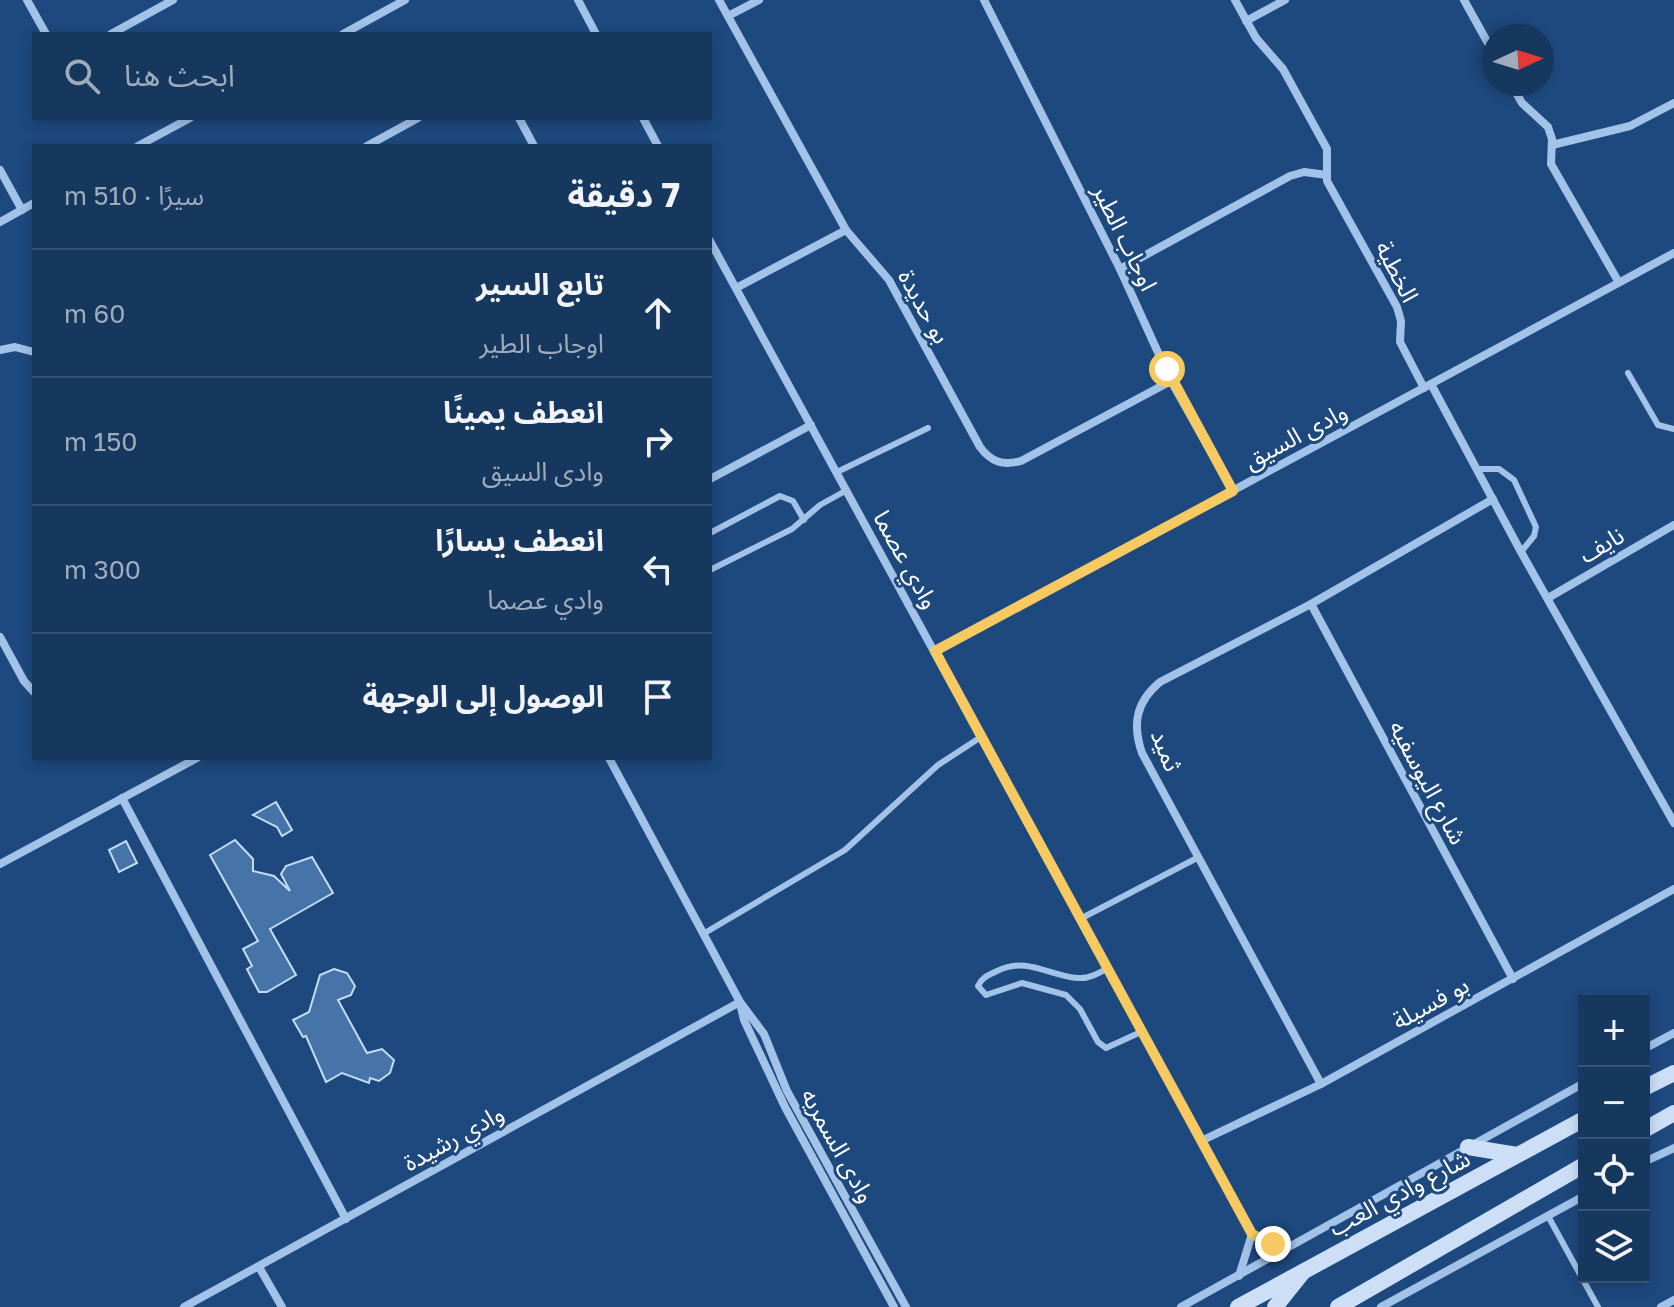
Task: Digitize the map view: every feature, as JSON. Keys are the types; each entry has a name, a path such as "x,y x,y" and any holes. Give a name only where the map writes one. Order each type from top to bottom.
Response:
{"street":[{"path":"27,0 45,32"},
{"path":"115,32 173,0"},
{"path":"347,32 405,0"},
{"path":"578,0 595,32"},
{"name":"بو حديدة","path":"719,0 846,230 889,280 980,447 996,462 1021,461 1171,381"},
{"path":"728,16 759,0"},
{"name":"اوجاب الطير","path":"984,0 1120,269 1171,381 1233,491"},
{"name":"الخطية","path":"1235,0 1260,43 1283,69 1327,149 1329,185 1397,307 1401,321 1400,342 1428,386"},
{"path":"1246,21 1285,0"},
{"path":"1464,0 1482,32"},
{"path":"1518,96 1544,121 1552,145 1551,164 1618,281"},
{"path":"1552,145 1630,126 1674,103"},
{"path":"142,144 186,120"},
{"path":"371,144 414,120"},
{"path":"520,120 533,144"},
{"path":"644,120 657,144"},
{"path":"0,170 22,210"},
{"path":"1120,269 1290,176 1312,171 1327,175"},
{"path":"0,222 32,204"},
{"path":"736,288 846,230"},
{"name":"وادي عصما","path":"712,245 1252,1234"},
{"name":"وادى السيق","path":"935,651 1674,253"},
{"path":"0,350 15,347 32,351"},
{"path":"1428,386 1674,823"},
{"path":"712,478 811,425"},
{"name":"ثميد","path":"1321,1084 1142,753 1136,723 1141,703 1160,682 1311,604 1493,499"},
{"name":"نايف","path":"1548,598 1674,525"},
{"name":"شارع اليوسفيه","path":"1311,604 1513,979"},
{"path":"0,637 32,690"},
{"path":"1,861 193,760"},
{"name":"وادى السمريه","path":"610,760 740,1002 764,1034 787,1091 906,1307"},
{"path":"122,798 346,1219"},
{"name":"بو فسيلة","path":"1201,1141 1321,1084 1674,889"},
{"name":"وادى السمريه","path":"740,1002 744,1020 785,1107 894,1307"},
{"name":"وادي رشيدة","path":"184,1307 740,1002"},
{"path":"1650,1046 1674,1033"},
{"path":"1650,1085 1674,1073"},
{"path":"1181,1307 1578,1086"},
{"path":"1650,1127 1674,1113"},
{"name":"شارع وادي العب","path":"1238,1307 1578,1122"},
{"path":"1468,1147 1517,1155"},
{"path":"1650,1159 1674,1148"},
{"path":"1338,1307 1578,1168"},
{"path":"1381,1307 1578,1199"},
{"path":"1239,1276 1252,1234 1286,1250"},
{"path":"259,1267 282,1307"},
{"path":"1275,1307 1303,1271"},
{"path":"1661,1307 1674,1300"}],"lane":[{"path":"1628,373 1658,425 1674,429"},
{"path":"837,472 928,428"},
{"path":"1477,469 1499,469 1514,480 1536,527 1534,536 1521,552"},
{"path":"712,569 804,520 820,505 847,490"},
{"path":"712,532 780,496 793,501 804,520"},
{"path":"703,934 845,850 938,765 981,737"},
{"path":"1080,919 1197,858"},
{"path":"1108,968 1077,978 1029,965 1014,965 983,978 978,986 986,995 1022,983 1066,995 1080,1009 1098,1042 1106,1048 1143,1031"},
{"path":"1548,1216 1598,1307"}],"building":[{"path":"276,802 292,830 282,836 277,827 253,815"},
{"path":"235,840 253,859 253,871 274,876 290,891 281,874 286,866 312,857 333,893 270,929 296,975 267,992 259,992 247,969 252,966 243,949 258,941 210,855"},
{"path":"126,841 137,863 119,872 109,850"},
{"path":"334,969 347,973 355,986 351,995 338,1000 367,1053 382,1049 394,1060 390,1073 379,1081 370,1078 369,1083 342,1073 326,1082 306,1036 303,1037 293,1020 309,1012 320,975"}],"route":[{"path":"1167,369 1233,491 935,651 1252,1234 1273,1244"}]}
